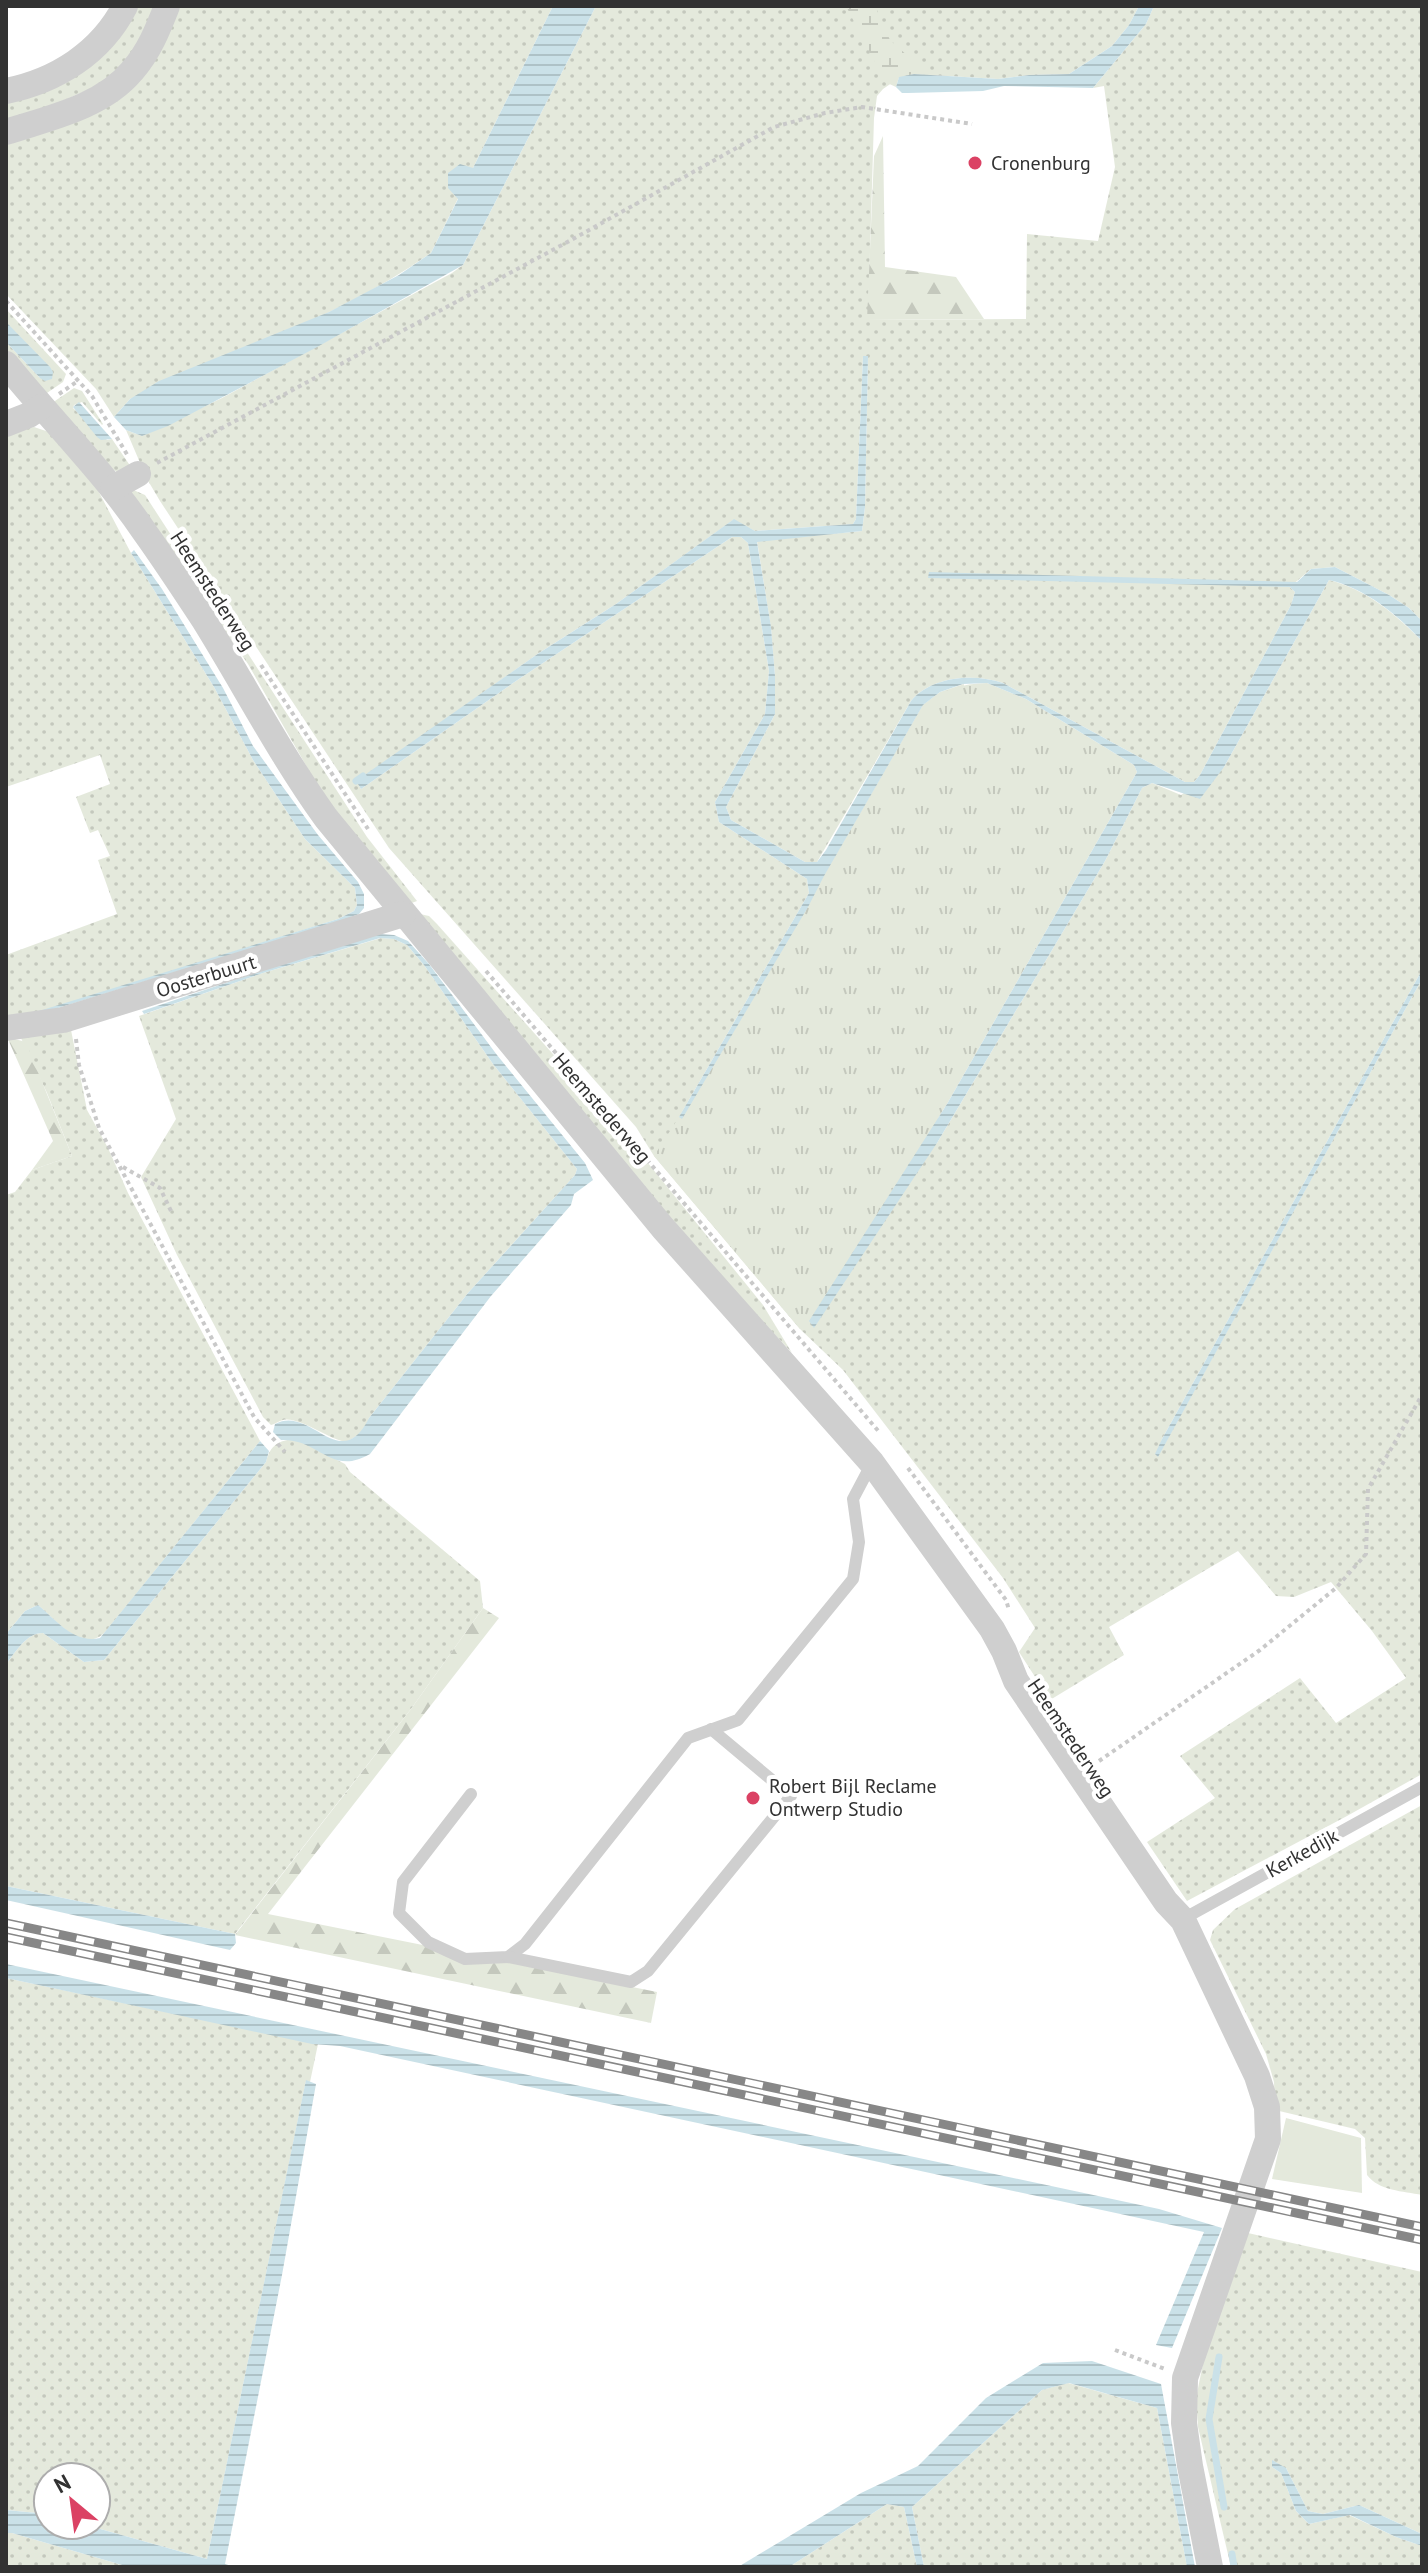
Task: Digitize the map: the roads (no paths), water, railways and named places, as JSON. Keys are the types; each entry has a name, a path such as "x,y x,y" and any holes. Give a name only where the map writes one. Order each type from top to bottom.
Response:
{"street":[{"path":"6,91 48,79 69,68 100,41 125,6"},
{"path":"6,132 80,107 116,87 145,55 167,6"},
{"name":"Heemstederweg","path":"6,364 113,488 204,621 293,772 326,818 663,1228 872,1463 992,1629 1016,1681 1084,1771 1166,1902 1188,1917 1257,2076 1267,2107 1268,2139 1185,2378 1184,2423 1210,2567"},
{"path":"6,424 41,407"},
{"path":"113,488 138,474"},
{"name":"Oosterbuurt","path":"6,1028 74,1017 403,914"}],"lane":[{"path":"508,1957 525,1944 688,1738 738,1720 853,1579 859,1542 853,1499 872,1463"},
{"path":"471,1794 403,1882 399,1913 428,1942 465,1959 508,1957 631,1982 648,1971 791,1796 711,1729"},
{"name":"Kerkedijk","path":"1188,1917 1422,1787"}],"water":[{"path":"553,6 596,6 463,265 168,426 142,436 126,430 114,417 130,399 159,381 329,312 399,275 431,253 458,199 448,188 448,173 460,164 473,168"},
{"path":"1139,6 1154,6 1146,24 1093,88 1004,86 983,91 902,93 896,87 899,77 914,74 998,79 1069,74 1112,46"},
{"path":"6,322 50,367 52,379 45,381 40,378 6,342"},
{"path":"863,356 868,356 862,531 757,542 771,627 775,714 726,807 731,820 805,862 817,862 826,850 911,701 930,686 954,679 980,678 1003,683 1185,782 1194,782 1291,605 1295,592 1290,587 928,578 929,572 1297,582 1311,569 1335,567 1409,608 1422,621 1422,641 1380,604 1356,590 1329,580 1224,767 1200,799 1152,783 1142,788 1105,861 937,1143 814,1328 809,1321 947,1104 1137,772 1134,765 1026,699 987,683 963,684 940,692 923,705 682,1119 679,1117 809,893 807,879 719,822 715,802 765,714 769,671 748,543 741,537 732,537 361,789 356,781 539,653 616,604 734,519 755,531 853,524 856,519"},
{"path":"79,402 112,439 101,440 97,437 73,407"},
{"path":"134,550 223,688 253,746 318,835 358,882 364,894 364,908 359,914 341,921 42,1013 39,1011 338,919 354,911 357,905 355,888 305,839 253,760 214,687 131,553"},
{"path":"379,934 394,935 408,941 429,964 497,1055 585,1163 593,1180 574,1194 571,1205 491,1296 370,1454 345,1461 294,1441 281,1440 273,1432 275,1424 288,1420 301,1423 336,1440 347,1441 358,1434 468,1293 575,1175 577,1169 493,1064 424,965 407,945 394,939 380,938 263,973 144,1014 142,1011"},
{"path":"1422,970 1422,979 1158,1457 1155,1454 1162,1439"},
{"path":"260,1441 269,1451 266,1462 104,1660 84,1662 43,1633 26,1640 6,1664 6,1634 25,1611 38,1605 74,1634 100,1638"},
{"path":"6,1886 235,1934 236,1943 230,1950 6,1900"},
{"path":"6,1964 1159,2209 1222,2228 1172,2348 1156,2345 1204,2232 340,2046 312,2044 6,1978"},
{"path":"306,2080 316,2084 225,2564 235,2567 129,2567 40,2541 112,2541 112,2532 207,2559"},
{"path":"1092,2361 1161,2384 1195,2567 1187,2567 1157,2408 1069,2383 1042,2390 912,2507 924,2567 917,2567 904,2507 887,2504 789,2567 738,2567 861,2493 918,2466 986,2398 1043,2363"},
{"path":"1272,2460 1286,2468 1308,2511 1323,2514 1359,2505 1422,2534 1422,2546 1350,2515 1309,2524 1296,2511 1281,2473 1272,2467"},
{"path":"6,2510 32,2512 32,2539 6,2533"}],"waterway":[{"path":"362,777 356,781 363,776"},
{"path":"1219,2357 1209,2419 1224,2507"},
{"path":"1232,2554 1234,2567"}],"railway":[{"path":"6,1923 1422,2227"},
{"path":"6,1937 1422,2240"}],"place":[{"name":"Cronenburg","path":"975,163"},
{"name":"Robert Bijl Reclame Ontwerp Studio","path":"753,1798"}]}
